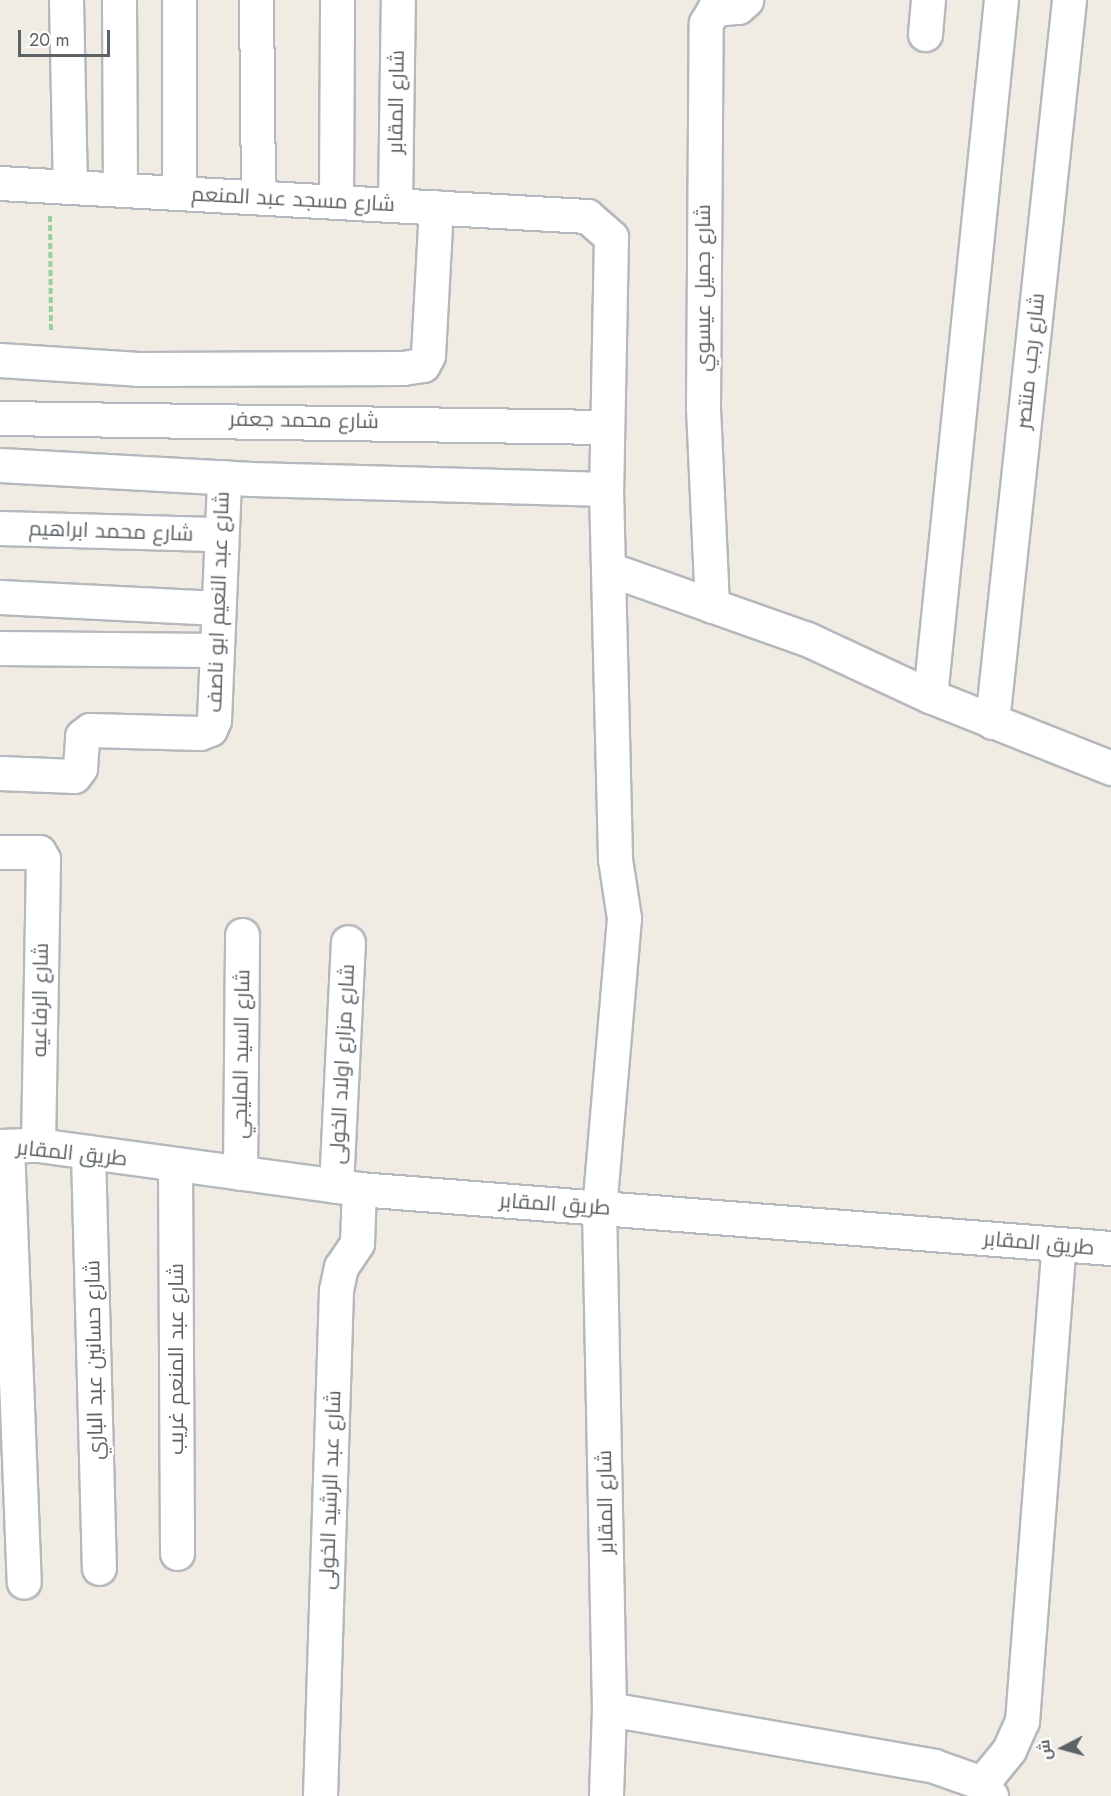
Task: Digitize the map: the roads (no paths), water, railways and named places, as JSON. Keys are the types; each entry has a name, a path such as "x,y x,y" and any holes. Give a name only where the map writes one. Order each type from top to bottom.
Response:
{"street":[{"path":"60,186 66,0"},
{"path":"119,0 120,189"},
{"path":"179,0 179,193"},
{"path":"256,0 258,197"},
{"path":"336,201 337,0"},
{"name":"شارع المقابر","path":"395,205 398,0"},
{"name":"شارع جميل عيسوي","path":"711,606 704,407 702,218 706,23 709,6 738,8 746,0"},
{"path":"924,34 928,0"},
{"path":"930,696 1001,0"},
{"name":"شارع رجب منتصر","path":"992,722 1069,0"},
{"name":"شارع مسجد عبد المنعم","path":"0,183 587,216"},
{"path":"0,360 138,369 403,368 423,365 428,355 435,207"},
{"name":"شارع المقابر","path":"587,216 611,237 606,489 615,859 624,918 599,1207 609,1709 606,1796"},
{"name":"شارع محمد جعفر","path":"0,418 608,427"},
{"path":"0,465 224,477 606,489"},
{"name":"شارع عبد النعيم ابو ناصف","path":"0,773 77,774 82,736 90,730 206,732 213,725 224,477"},
{"name":"شارع محمد ابراهيم","path":"0,528 221,534"},
{"path":"609,569 807,639 930,696 1111,768"},
{"path":"0,597 218,608"},
{"path":"0,648 216,650"},
{"name":"شارع الرفاعيه","path":"0,852 42,855 15,1146 24,1582"},
{"name":"شارع السيد المليجي","path":"240,1173 242,934"},
{"name":"شارع مزارع اولاد الخولى","path":"347,1187 348,942"},
{"name":"طريق المقابر","path":"15,1146 88,1152 347,1187 1111,1248"},
{"name":"شارع حسانين عبد الباري","path":"88,1152 99,1568"},
{"name":"شارع عبد المنعم غريب","path":"175,1164 177,1553"},
{"name":"شارع عبد الرشيد الخولى","path":"320,1796 336,1290 340,1267 357,1243 347,1187"},
{"path":"609,1709 934,1766 987,1789 1022,1721 1059,1244"}]}
